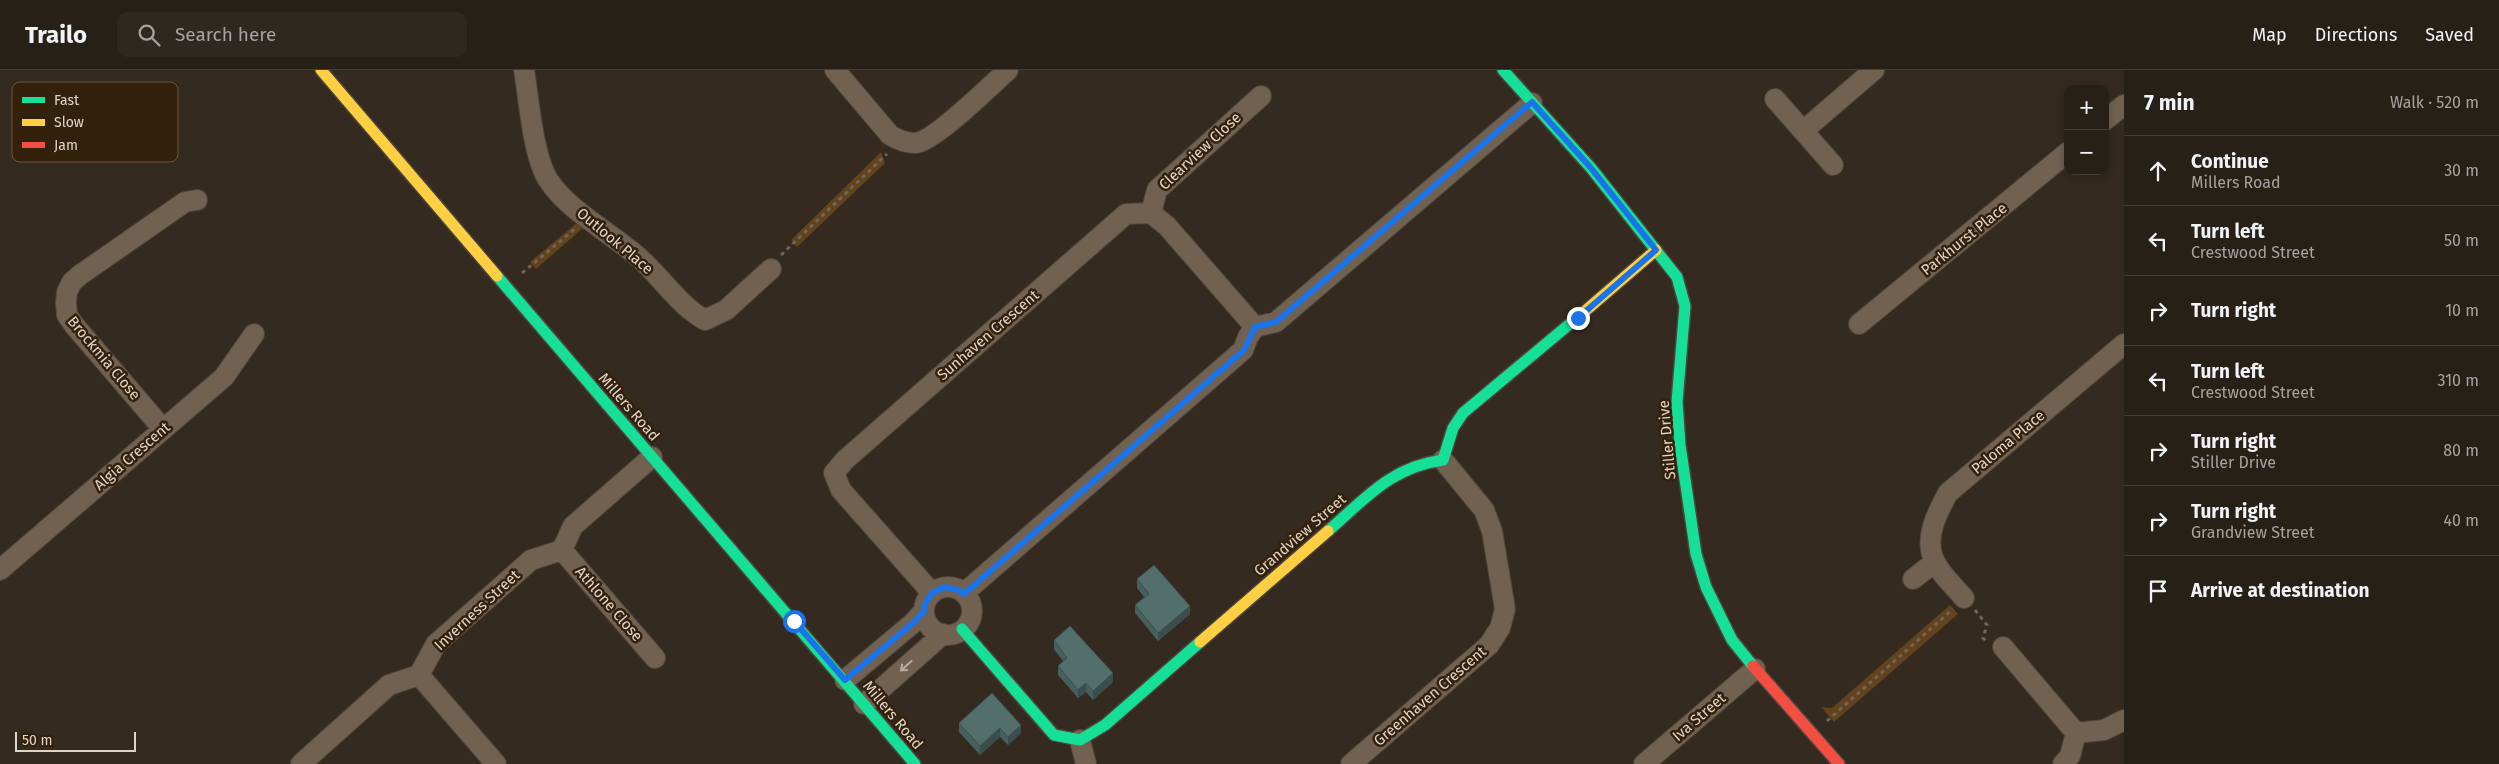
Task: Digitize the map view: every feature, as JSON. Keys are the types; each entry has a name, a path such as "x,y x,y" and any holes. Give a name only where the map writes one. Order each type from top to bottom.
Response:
{"street":[{"name":"Millers Road","path":"321,70 915,764"},
{"name":"Outlook Place","path":"524,70 540,161 548,181 565,199 638,256 690,311 705,320 726,310 771,269"},
{"path":"835,70 890,135 900,141 917,143 934,135 1008,70"},
{"name":"Stiller Drive","path":"1503,70 1591,168 1677,277 1684,297 1677,402 1680,445 1696,554 1706,588 1722,622 1754,669 1839,764"},
{"path":"1803,131 1874,70"},
{"name":"Clearview Close","path":"1151,213 1157,190 1261,96"},
{"path":"1775,99 1833,165"},
{"path":"1255,327 1276,322 1532,102"},
{"path":"2109,117 2124,104"},
{"name":"Parkhurst Place","path":"1859,324 2064,155"},
{"name":"Brockmia Close","path":"163,429 74,325 67,315 67,292 80,275 184,202 197,200"},
{"path":"1151,213 1167,226 1255,327"},
{"name":"Sunhaven Crescent","path":"928,602 841,490 834,473 845,460 1126,214 1151,213"},
{"path":"1443,460 1453,428 1463,413 1494,389 1656,250"},
{"path":"964,594 1244,350 1255,327"},
{"name":"Algia Crescent","path":"0,570 224,377 254,334"},
{"name":"Paloma Place","path":"1964,598 1935,562 1930,541 1935,516 1948,493 2124,344"},
{"path":"562,550 573,526 652,457"},
{"name":"Grandview Street","path":"1080,740 1105,725 1401,468 1416,463 1443,460"},
{"name":"Greenhaven Crescent","path":"1351,764 1489,645 1500,628 1505,608 1492,531 1484,510 1443,460"},
{"name":"Athlone Close","path":"562,550 656,658"},
{"name":"Inverness Street","path":"419,675 436,644 531,560 562,550"},
{"path":"1913,579 1935,562"},
{"path":"845,680 913,623 928,602 944,587 958,590 969,600 971,616 864,704"},
{"path":"928,602 929,626 953,632 1054,734 1080,740 1086,764"},
{"path":"2003,647 2076,733"},
{"name":"Iva Street","path":"1644,764 1754,669"},
{"path":"301,764 389,686 419,675 496,764"},
{"path":"2076,733 2104,730 2124,720"},
{"path":"2063,764 2070,756 2076,733"}],"path":[{"path":"771,269 785,250 900,141"},
{"path":"507,287 588,217"},
{"path":"1826,721 1964,598 1988,625 1984,638 1996,653 2003,647"}],"shaded area":[{"path":"881,152 885,163 797,247 791,240"},
{"path":"578,222 583,228 536,269 530,262"},
{"path":"1950,605 1958,614 1834,722 1821,707 1832,708"}],"building":[{"path":"1154,565 1190,606 1158,633 1135,605 1149,594 1137,579"},
{"path":"1070,626 1113,673 1093,691 1086,683 1078,690 1058,666 1067,658 1054,640"},
{"path":"992,693 1021,725 1008,737 1000,728 980,746 959,723"}],"traffic: fast":[{"path":"1503,70 1591,168 1677,277 1685,306 1677,402 1680,445 1696,554 1706,587 1732,640 1753,666"},
{"path":"497,276 915,764"},
{"path":"1328,531 1367,496 1394,477 1408,469 1443,460 1453,428 1463,413 1584,312"},
{"path":"962,629 1054,735 1080,740 1105,725 1200,642"}],"traffic: slow":[{"path":"321,70 497,276"},
{"path":"1584,312 1656,250"},
{"path":"1200,642 1328,531"}],"traffic: jam":[{"path":"1753,666 1839,764"}],"route":[{"path":"794,621 845,680 913,623 924,611 925,604 932,593 944,587 952,587 964,594 1244,350 1248,337 1255,327 1276,322 1532,102 1591,168 1656,250 1578,318"}]}
